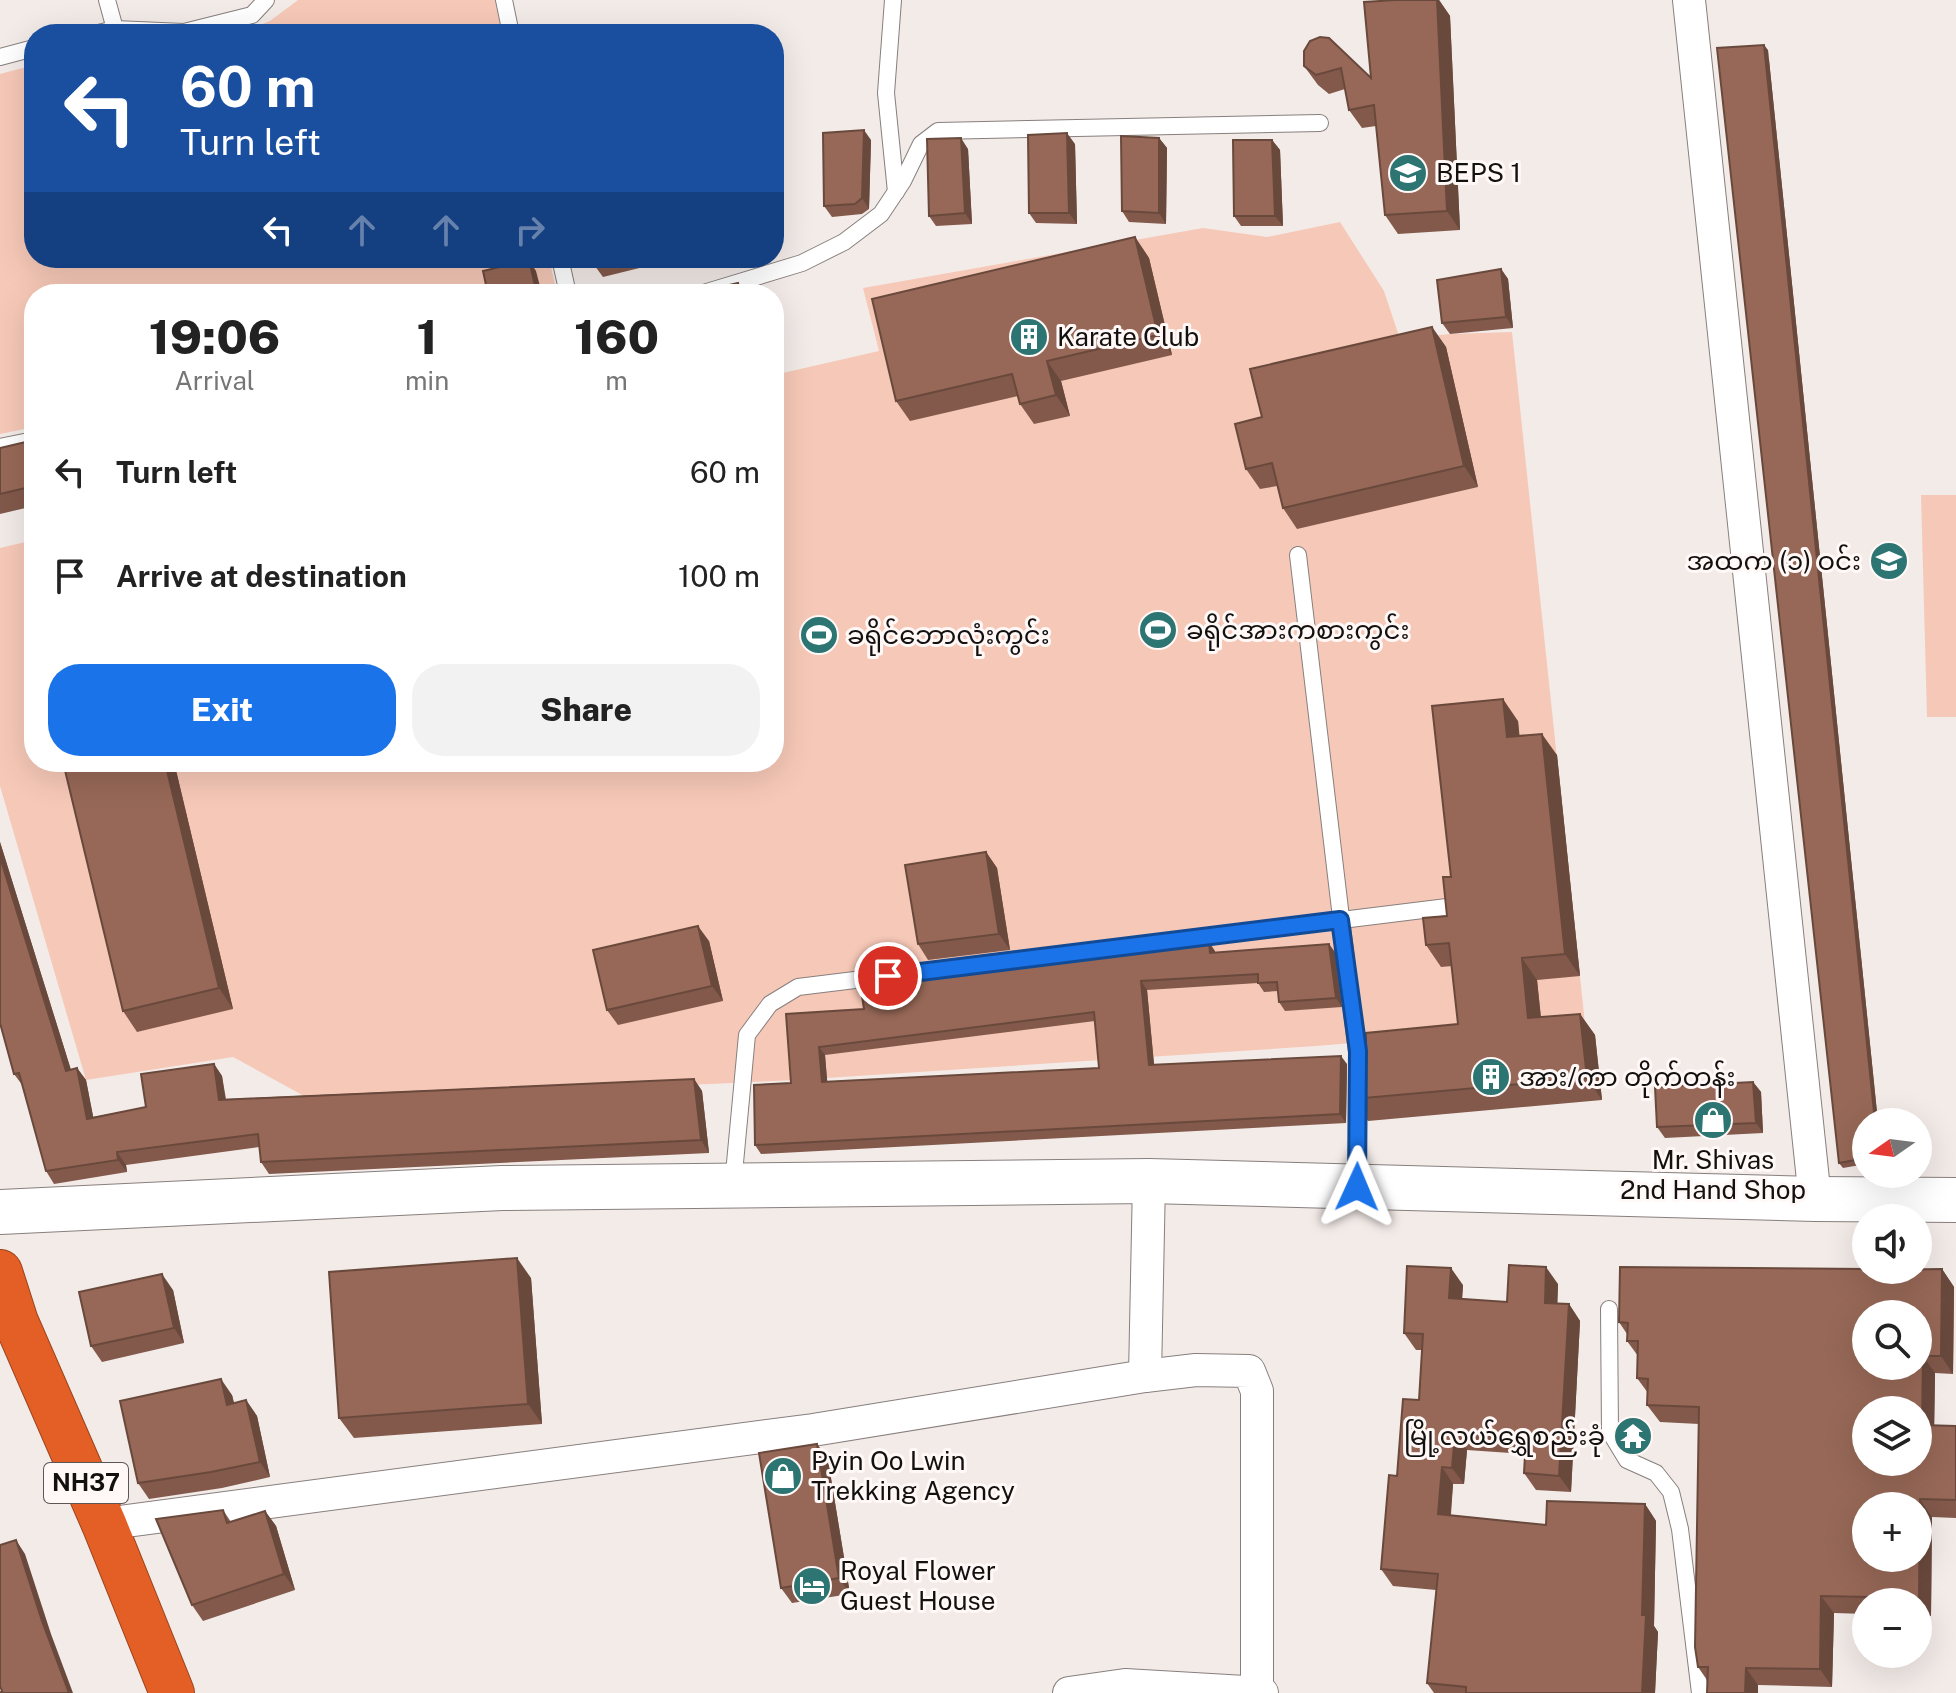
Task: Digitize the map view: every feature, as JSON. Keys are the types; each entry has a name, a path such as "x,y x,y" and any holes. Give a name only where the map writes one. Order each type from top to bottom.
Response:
{"highway":[{"name":"NH37","path":"0,1272 16,1322 104,1524 172,1693"}],"street":[{"path":"1689,0 1815,1199"},
{"path":"0,1212 502,1188 1149,1181 1956,1200"},
{"path":"1145,1376 1149,1181"},
{"path":"104,1524 813,1430 1145,1376 1196,1370 1249,1371 1257,1391 1259,1693 1125,1685 1069,1693"}],"lane":[{"path":"107,0 114,24"},
{"path":"216,24 252,15 266,0"},
{"path":"504,0 509,24"},
{"path":"893,0 886,93 896,192"},
{"path":"0,54 24,50"},
{"path":"733,284 802,263 844,242 881,214 921,144 938,131 1320,123"},
{"path":"0,447 24,442"},
{"path":"1298,555 1358,1051 1357,1187"},
{"path":"733,1186 747,1035 770,1004 798,987 1447,907"},
{"path":"1609,1309 1610,1432 1627,1460 1656,1473 1671,1492 1680,1529 1700,1693"}],"shaded area":[{"path":"298,0 495,0 500,24 262,24"},
{"path":"24,68 24,268 551,268 555,284 24,284 24,429 0,434 0,74"},
{"name":"ခရိုင်အားကစားကွင်း","path":"1340,222 1384,291 1400,339 1512,332 1585,1024 1316,1046 796,1080 315,1102 233,1057 86,1080 0,786 0,548 24,542 24,772 784,772 784,373 879,351 863,288 1203,228 1267,237"},
{"path":"1921,495 1956,495 1956,717 1927,717"}],"building":[{"path":"1437,0 1447,211 1385,215 1374,105 1349,110 1341,68 1316,75 1304,66 1304,51 1310,41 1329,38 1371,78 1364,2"},
{"path":"1764,45 1874,1108 1852,1108 1852,1161 1839,1163 1717,48"},
{"path":"864,130 862,198 855,204 824,206 823,133"},
{"path":"1067,133 1069,213 1029,213 1028,135"},
{"path":"1121,136 1159,138 1159,213 1122,211"},
{"path":"961,138 965,213 929,216 927,139"},
{"path":"1233,140 1272,140 1275,216 1234,216"},
{"name":"Karate Club","path":"1135,237 1158,335 1047,361 1056,395 1020,404 1012,374 896,401 872,299"},
{"path":"531,268 535,284 486,284 483,271"},
{"path":"1501,269 1506,317 1442,323 1437,280"},
{"path":"1432,327 1464,466 1283,508 1272,463 1246,469 1235,424 1262,417 1250,369"},
{"path":"24,442 24,488 0,494 0,448"},
{"path":"1503,699 1507,737 1542,734 1565,954 1522,958 1528,1018 1580,1014 1587,1078 1353,1099 1354,1041 1366,1041 1366,1033 1458,1024 1449,943 1426,945 1423,918 1447,916 1443,877 1451,877 1432,706"},
{"path":"65,772 167,772 219,988 123,1011"},
{"path":"986,852 999,934 918,944 905,865"},
{"path":"0,857 66,1071 77,1068 87,1119 146,1107 141,1074 214,1064 219,1100 694,1079 701,1140 261,1162 258,1134 117,1152 118,1160 46,1171 19,1073 14,1074 0,1023"},
{"path":"698,926 712,986 607,1010 593,950"},
{"path":"1209,942 1210,953 1329,944 1336,998 1279,1002 1277,982 1258,983 1258,974 1141,981 1149,1065 1341,1056 1340,1114 755,1145 754,1085 791,1083 786,1014 864,1009 860,982 1073,955 1169,949 1169,945","holes":["1094,1012 1099,1068 822,1082 819,1047"]},
{"path":"1753,1082 1756,1123 1657,1127 1655,1087"},
{"path":"517,1258 528,1404 339,1418 329,1272"},
{"path":"1509,1265 1546,1267 1545,1303 1569,1304 1559,1476 1524,1473 1526,1438 1455,1433 1452,1468 1442,1467 1438,1514 1546,1525 1547,1501 1645,1504 1642,1615 1646,1615 1642,1693 1466,1693 1466,1687 1427,1683 1438,1574 1381,1569 1389,1475 1397,1476 1403,1399 1419,1400 1423,1334 1404,1333 1407,1266 1451,1268 1449,1298 1507,1302"},
{"path":"1620,1267 1852,1269 1852,1284 1932,1284 1932,1269 1942,1269 1941,1356 1932,1356 1932,1300 1852,1300 1852,1380 1923,1380 1922,1396 1852,1396 1852,1476 1932,1476 1932,1425 1956,1426 1956,1500 1932,1499 1932,1492 1852,1492 1852,1572 1919,1572 1919,1588 1852,1588 1852,1597 1821,1596 1820,1669 1746,1668 1745,1693 1707,1693 1708,1667 1698,1667 1695,1647 1699,1407 1647,1405 1648,1379 1637,1378 1638,1341 1627,1341 1628,1323 1619,1322"},
{"path":"162,1274 174,1328 91,1346 79,1292"},
{"path":"221,1379 227,1405 246,1400 260,1462 138,1483 120,1401"},
{"path":"817,1444 839,1578 781,1588 759,1453"},
{"path":"223,1510 227,1523 265,1511 284,1574 192,1605 156,1519"},
{"path":"16,1540 69,1693 0,1693 0,1545"}],"place":[{"name":"BEPS 1","path":"1408,173"},
{"name":"Karate Club","path":"1029,337"},
{"name":"အထက (၁) ဝင်း","path":"1889,561"},
{"name":"ခရိုင်အားကစားကွင်း","path":"1158,630"},
{"name":"ခရိုင်ဘောလုံးကွင်း","path":"819,635"},
{"name":"အား/ကာ တိုက်တန်း","path":"1491,1077"},
{"name":"Mr. Shivas 2nd Hand Shop","path":"1713,1120"},
{"name":"မြို့လယ်ရွှေစည်းခုံ","path":"1633,1436"},
{"name":"Pyin Oo Lwin Trekking Agency","path":"783,1476"},
{"name":"Royal Flower Guest House","path":"812,1586"}],"route":[{"path":"888,976 1340,920 1358,1051 1357,1187"}]}
